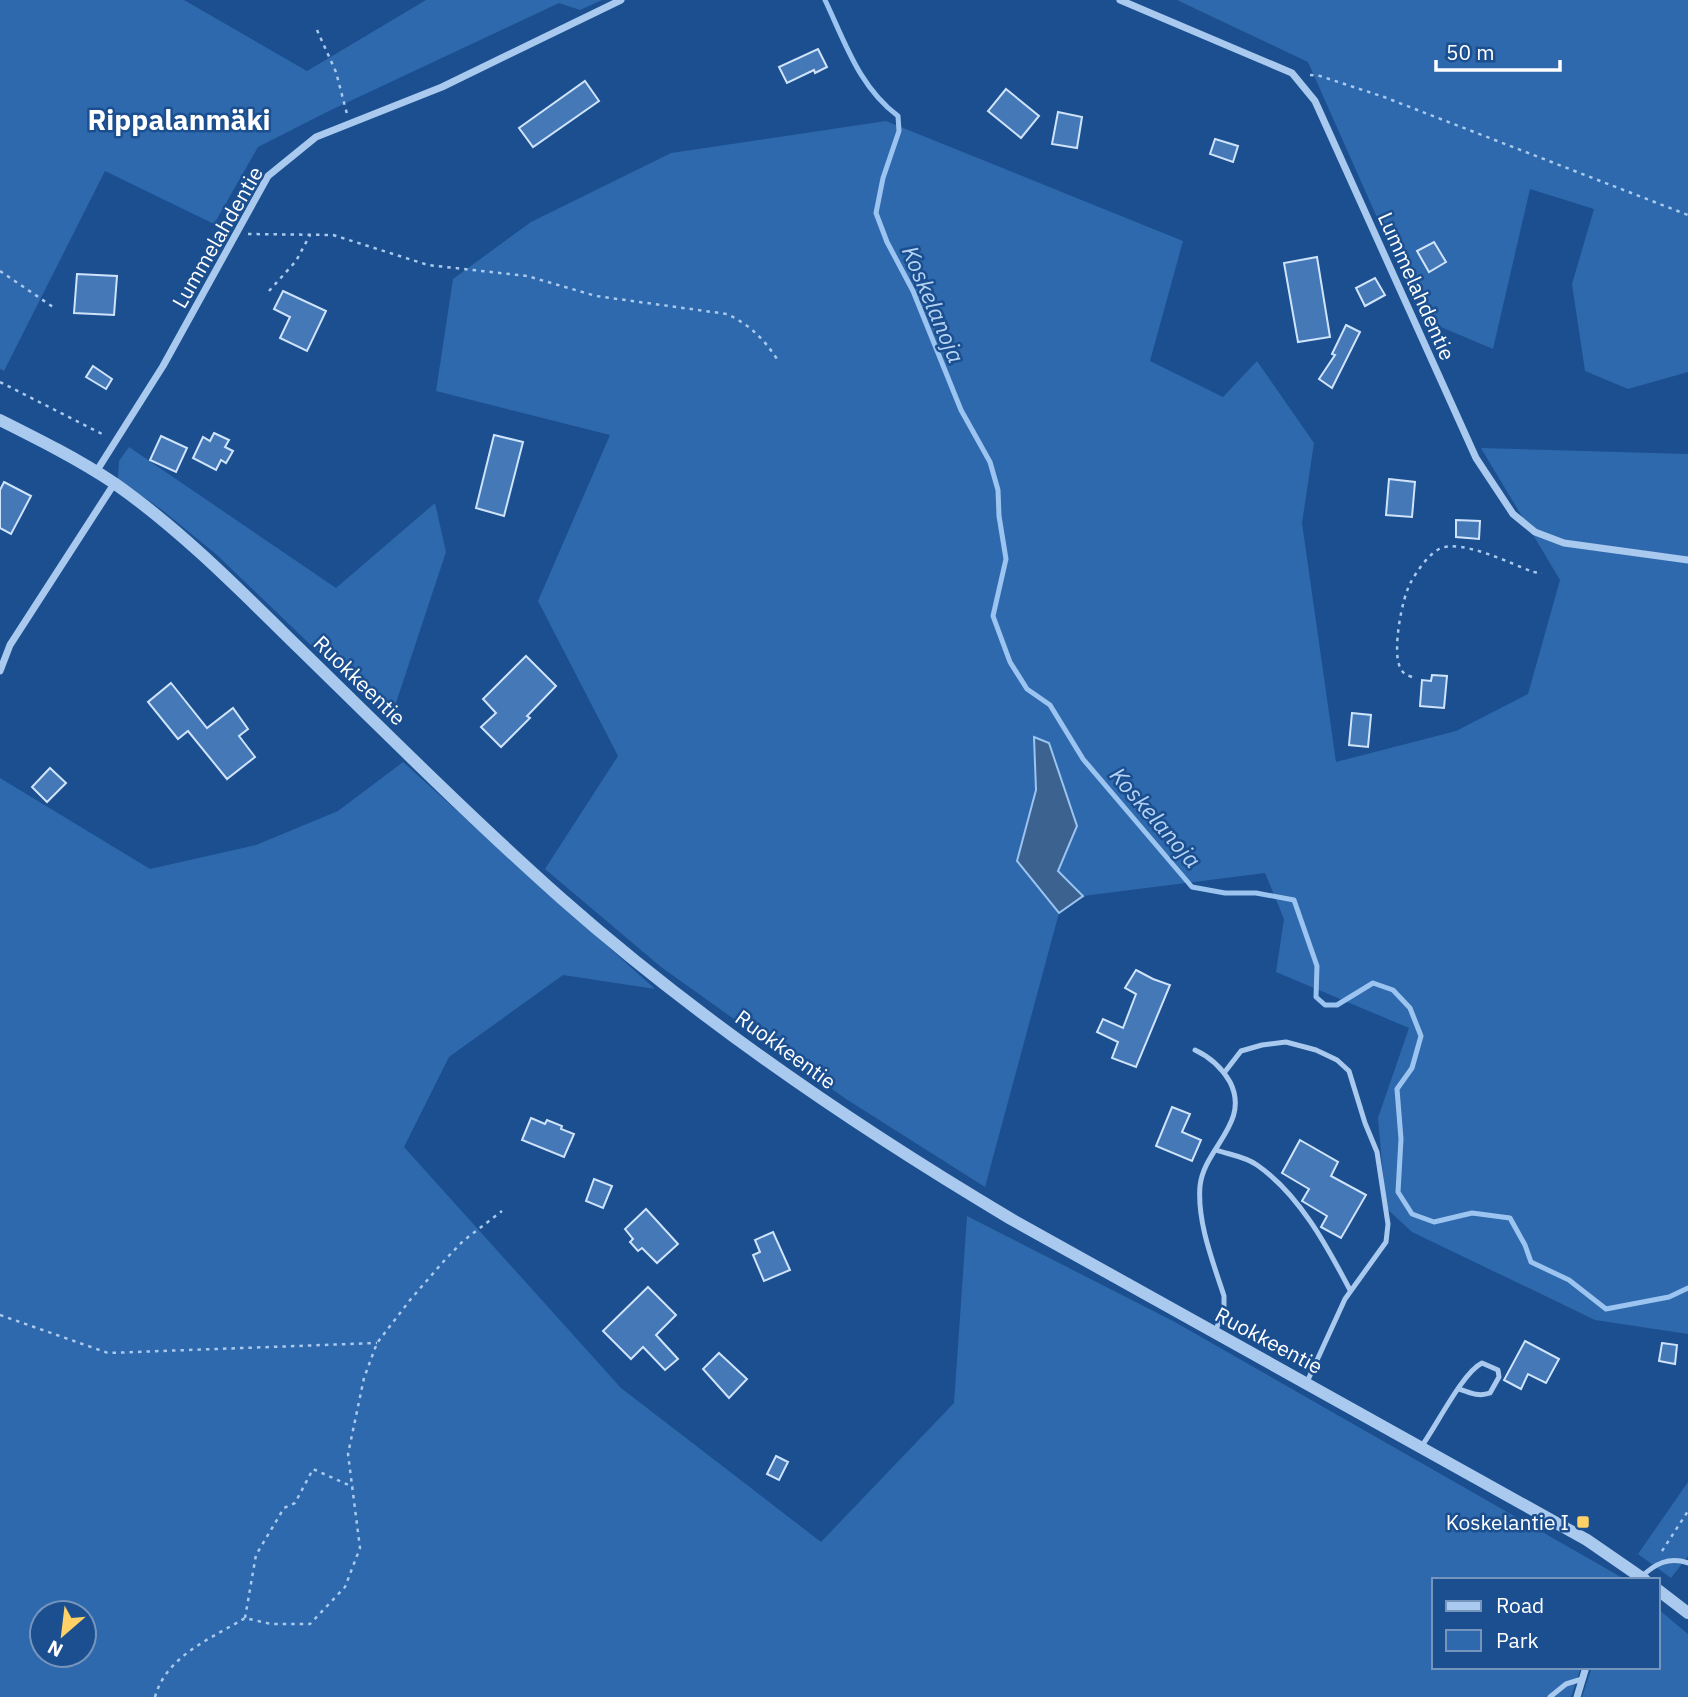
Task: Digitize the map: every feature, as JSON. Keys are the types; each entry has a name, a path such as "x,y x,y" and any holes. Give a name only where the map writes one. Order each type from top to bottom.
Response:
{"street":[{"name":"Lummelahdentie","path":"96,472 163,366 268,176 316,137 442,87 621,0"},
{"name":"Lummelahdentie","path":"1120,0 1292,73 1315,101 1476,458 1513,514 1535,532 1564,543 1688,560"},
{"name":"Ruokkeentie","path":"0,420 96,472 153,513 204,558 457,802 562,898 638,963 811,1093 918,1164 1011,1219 1587,1540 1641,1578"},
{"path":"0,671 10,645 114,484"},
{"path":"1660,1592 1688,1613"},
{"path":"1577,1697 1585,1669"}],"lane":[{"path":"1224,1073 1241,1051 1286,1042 1316,1050 1337,1060 1349,1071 1377,1152 1388,1224 1386,1242 1350,1290 1307,1382"},
{"path":"1195,1050 1206,1056 1224,1073 1234,1090 1237,1106 1200,1184 1205,1230 1224,1296 1224,1307 1215,1333"},
{"path":"1216,1150 1235,1154 1255,1163 1275,1179 1317,1233 1350,1290"},
{"path":"1421,1447 1459,1390 1476,1366 1482,1363 1498,1370 1499,1377 1490,1393 1474,1394 1459,1390"},
{"path":"1643,1578 1653,1566 1666,1561 1680,1560 1688,1563"},
{"path":"1550,1697 1566,1684 1582,1679"}],"path":[{"path":"317,30 336,72 349,124"},
{"path":"1292,73 1320,76 1384,97 1688,215"},
{"path":"234,234 333,235 428,265 527,276 596,296 727,314 758,333 776,359"},
{"path":"269,291 296,261 310,235"},
{"path":"0,271 56,309"},
{"path":"0,382 114,440"},
{"path":"1412,677 1405,674 1398,665 1397,635 1409,584 1425,561 1440,548 1462,547 1542,573"},
{"path":"155,1697 172,1665 245,1618 271,1625 310,1624 345,1587 359,1548 348,1454 364,1378 377,1343 410,1300 463,1241 502,1211"},
{"path":"0,1315 108,1353 377,1343"},
{"path":"245,1618 256,1555 284,1508 295,1503 313,1469 353,1487"},
{"path":"1653,1566 1688,1511"}],"green space":[{"path":"0,0 184,0 307,71 426,0 602,0 580,10 559,3 258,147 214,224 105,171 4,371 0,369"},
{"path":"1177,0 1688,0 1688,372 1628,389 1585,371 1572,284 1594,209 1530,189 1493,349 1422,319 1308,62"},
{"path":"886,121 1183,241 1150,361 1223,397 1257,361 1314,443 1302,523 1336,762 1456,731 1528,694 1560,580 1481,448 1688,454 1688,1334 1595,1320 1412,1232 1386,1208 1378,1118 1409,1028 1276,972 1284,919 1265,873 1083,896 1058,871 1077,826 1065,795 1035,738 1036,790 1017,861 1059,913 985,1187 846,1099 661,967 545,869 618,756 538,601 610,435 436,391 453,279 531,222 671,153"},
{"path":"129,447 336,588 435,503 446,552 390,721 217,555 162,510 118,479 119,461"},
{"path":"403,762 655,989 563,975 449,1057 404,1147 621,1388 821,1542 954,1403 967,1216 1173,1321 1621,1577 1432,1578 1432,1669 1580,1669 1571,1697 0,1697 0,778 150,869 256,845 338,811"},
{"path":"1688,1482 1688,1556 1671,1578 1638,1554"},
{"path":"1660,1611 1688,1634 1688,1697 1582,1697 1591,1669 1660,1669"}],"shaded area":[{"path":"1034,737 1049,743 1077,826 1058,871 1083,896 1059,913 1017,861 1036,790"}],"building":[{"path":"818,49 827,67 787,83 779,67"},
{"path":"585,81 599,101 533,147 519,128"},
{"path":"1006,89 1039,116 1021,138 988,111"},
{"path":"1058,112 1082,117 1077,148 1052,144"},
{"path":"1215,139 1238,146 1233,162 1210,154"},
{"path":"1434,242 1446,262 1429,272 1417,251"},
{"path":"1317,257 1330,337 1298,342 1284,263"},
{"path":"77,274 117,276 114,315 74,313"},
{"path":"1375,278 1385,295 1365,306 1356,288"},
{"path":"283,291 326,311 307,351 280,338 290,317 274,309"},
{"path":"1346,325 1360,332 1332,388 1319,379 1335,355 1332,354"},
{"path":"93,366 112,379 106,389 86,377"},
{"path":"214,433 229,440 225,447 233,451 226,463 221,460 216,470 193,458 203,437 210,441"},
{"path":"494,435 523,442 504,516 476,508"},
{"path":"161,436 187,448 176,472 150,460"},
{"path":"1389,479 1415,482 1412,517 1386,515"},
{"path":"4,482 31,496 11,534 0,528 0,490"},
{"path":"1456,520 1480,521 1479,539 1456,537"},
{"path":"526,656 556,686 527,716 530,718 501,747 481,727 496,713 483,699"},
{"path":"1432,675 1447,676 1444,708 1420,706 1422,680 1431,681"},
{"path":"171,683 207,728 233,708 248,729 239,736 255,757 227,779 188,731 178,739 148,702"},
{"path":"1352,713 1371,715 1368,747 1349,745"},
{"path":"50,768 66,783 47,802 32,787"},
{"path":"1136,970 1170,985 1136,1067 1112,1058 1118,1042 1097,1032 1103,1019 1123,1028 1136,994 1125,988"},
{"path":"1172,1107 1190,1114 1182,1132 1201,1140 1192,1161 1156,1146"},
{"path":"531,1118 545,1124 547,1120 574,1134 564,1157 522,1140"},
{"path":"1300,1140 1338,1162 1331,1176 1366,1195 1341,1238 1321,1227 1327,1216 1302,1201 1309,1189 1282,1173"},
{"path":"594,1179 612,1186 603,1208 586,1201"},
{"path":"646,1209 678,1244 657,1263 642,1248 638,1251 630,1242 633,1239 625,1229"},
{"path":"773,1232 790,1270 764,1281 753,1255 760,1252 755,1240"},
{"path":"648,1287 676,1315 656,1335 678,1359 665,1370 643,1347 631,1359 603,1331"},
{"path":"1525,1341 1559,1359 1546,1383 1528,1374 1521,1389 1504,1380"},
{"path":"1662,1343 1677,1345 1675,1364 1659,1361"},
{"path":"719,1353 747,1379 729,1398 703,1369"},
{"path":"776,1456 788,1462 779,1480 767,1474"}],"waterway":[{"name":"Koskelanoja","path":"825,0 863,78 884,104 898,116 899,131 883,178 876,213 887,242 913,291 961,410 990,462 998,490 1006,559 993,616 1010,662 1027,689 1050,705 1083,759 1192,887 1225,893 1256,893 1294,900 1317,966 1316,997 1325,1005 1337,1005 1373,983 1393,990 1410,1008 1421,1036 1412,1068 1397,1089 1401,1139 1398,1192 1412,1214 1434,1222 1472,1213 1510,1218 1531,1262 1569,1280 1606,1309 1669,1297 1688,1288"}],"place":[{"name":"Koskelantie I","path":"1583,1522"}],"district":[{"name":"Rippalanmäki","path":"179,119"}]}
